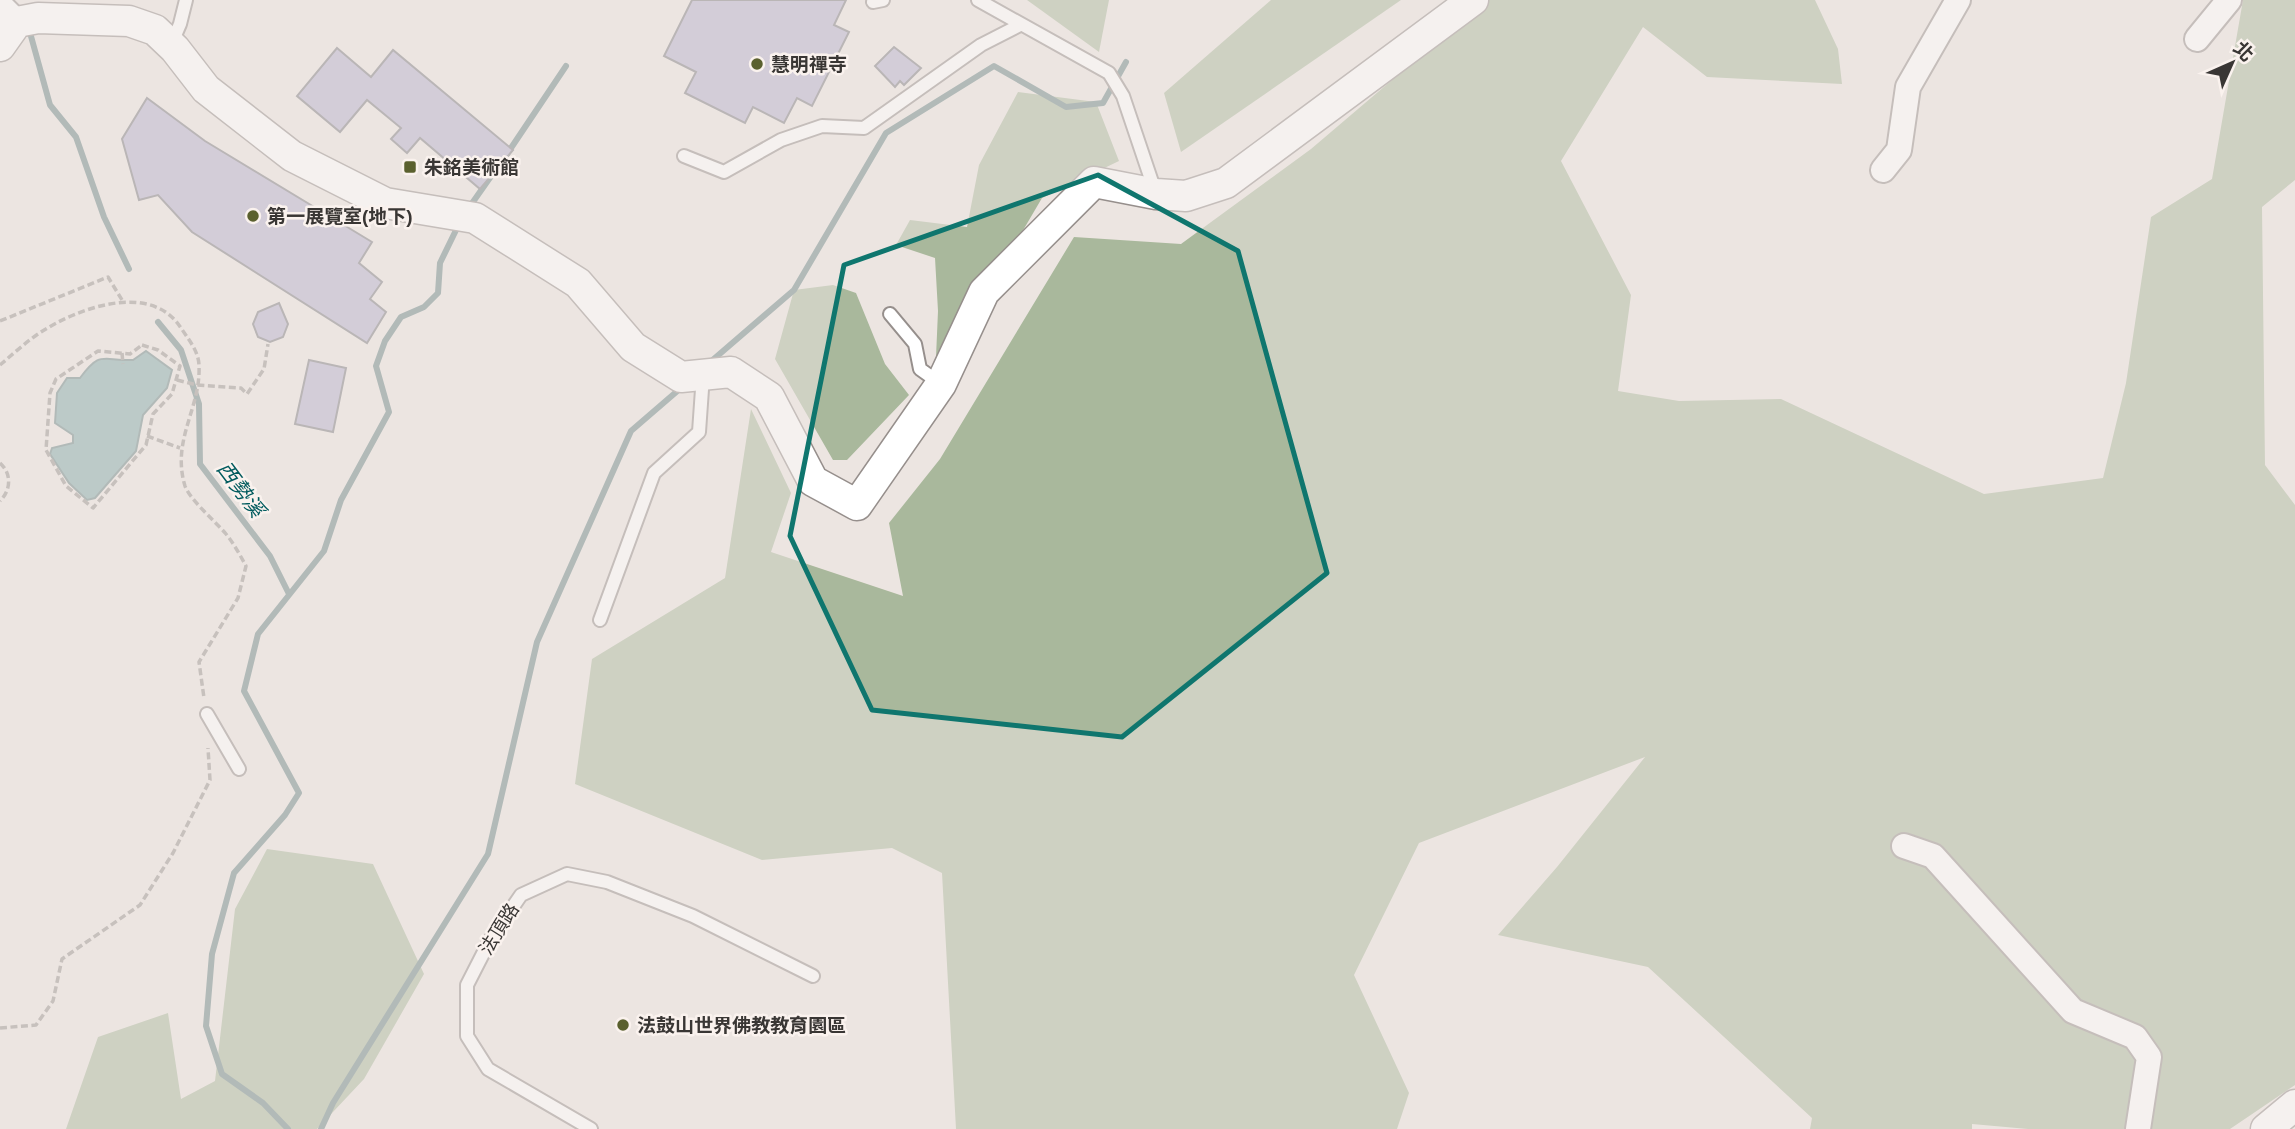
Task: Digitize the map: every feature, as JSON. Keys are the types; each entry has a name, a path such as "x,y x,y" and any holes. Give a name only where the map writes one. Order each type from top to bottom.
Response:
{"street":[{"path":"6,24 38,18 129,21 155,30 171,45 206,89 292,156 385,202 475,218 578,283 633,347 681,377 731,372 769,397 813,481 857,505 941,384 984,292 1094,182 1156,194 1186,196 1226,183 1473,0"},
{"path":"1883,170 1899,150 1908,87 1958,0"},
{"path":"2197,39 2229,0"},
{"path":"1904,846 1933,856 2073,1011 2135,1037 2149,1057 2138,1129"},
{"path":"2266,1129 2295,1105"}],"lane":[{"path":"171,45 186,0"},
{"path":"978,0 1109,73 1123,96 1156,194"},
{"path":"684,156 724,172 781,140 822,126 864,128 981,45 1020,25"},
{"path":"890,314 915,344 920,369 941,384"},
{"path":"600,620 654,473 699,432 703,375"},
{"path":"207,714 239,769"},
{"name":"法頂路","path":"591,1129 488,1069 467,1036 467,985 490,940 521,895 567,874 607,882 693,916 813,976"}],"path":[{"path":"0,321 108,276 122,300"},
{"path":"0,365 42,331 81,313 122,300 155,308 178,323 195,350 199,366 197,385 180,449 186,488 228,537 246,566 238,598 199,663 207,714 210,780 173,853 141,905 62,959 53,1001 36,1025 0,1028"},
{"path":"177,380 197,385 241,388 247,394 264,369 268,344"},
{"path":"142,345 158,350 180,366 172,394 153,414 146,445 93,508 66,486 46,450 50,393 56,379 98,351 122,353 130,354 142,345"},
{"path":"122,353 123,364"},
{"path":"147,436 180,449"},
{"path":"0,463 6,469 9,481 6,495 0,501"}],"highlighted area":[{"path":"1098,175 1238,251 1327,573 1122,737 872,710 790,536 844,265"}],"green space":[{"path":"1027,0 1109,0 1099,52"},
{"path":"1271,0 1401,0 1181,152 1164,93"},
{"path":"1486,0 1815,0 1838,49 1842,84 1707,77 1643,27 1561,161 1631,295 1618,391 1679,401 1781,399 1984,494 2103,478 2126,383 2151,217 2212,179 2243,0 2295,0 2295,180 2262,207 2265,465 2295,505 2295,1085 2230,1129 2028,1129 1972,1124 1972,1129 1810,1129 1812,1118 1648,967 1498,935 1557,867 1645,757 1419,843 1354,975 1409,1093 1397,1129 956,1129 942,873 892,848 762,860 575,784 592,659 725,578 751,409 791,493 771,552 903,596 889,523 940,459 1074,237 1181,244 1311,149"},
{"path":"1018,92 1096,102 1119,161 1042,198 935,380 938,311 935,258 896,245 910,220 967,227 979,165"},
{"path":"833,285 856,293 885,364 909,395 847,460 833,460 775,359 794,290"},
{"path":"267,849 373,864 424,974 364,1079 317,1129 66,1129 98,1037 168,1013 181,1099 215,1081 235,909"}],"water":[{"path":"146,351 172,370 167,388 143,415 136,451 95,498 87,500 69,483 50,454 52,448 73,443 73,435 55,423 57,393 67,378 80,378 98,360 133,360"}],"building":[{"name":"慧明禪寺","path":"692,0 846,0 834,25 849,32 812,106 797,98 784,123 753,107 745,123 685,93 696,72 664,56"},
{"path":"894,47 921,68 904,85 900,81 895,87 875,66"},
{"path":"337,48 371,77 393,50 513,150 480,189 420,138 407,153 391,139 401,128 367,100 340,132 297,96"},
{"name":"第一展覽室(地下)","path":"147,98 205,141 372,242 359,263 382,282 370,299 386,312 367,343 192,232 158,195 139,200 122,139"},
{"path":"279,303 288,324 283,337 270,342 258,337 253,324 258,312"},
{"path":"309,360 346,368 333,432 295,424"}],"waterway":[{"name":"西勢溪","path":"29,29 50,105 76,137 104,217 129,269"},
{"path":"708,364 794,290 886,133 994,66 1066,107 1103,103 1126,62"},
{"path":"507,154 566,66"},
{"path":"468,209 494,172"},
{"path":"288,1129 263,1103 222,1074 206,1026 212,954 234,873 285,815 299,793 244,691 258,634 324,551 341,500 389,412 376,366 385,341 401,317 424,307 438,293 440,263 459,224"},
{"name":"西勢溪","path":"158,322 181,350 199,404 200,464 270,556 289,594"},
{"path":"321,1129 333,1103 488,854 537,642 631,431 682,387"}],"place":[{"name":"慧明禪寺","path":"757,64"},
{"name":"朱銘美術館","path":"410,167"},
{"name":"第一展覽室(地下)","path":"253,216"},
{"name":"法鼓山世界佛教教育園區","path":"623,1025"}]}
